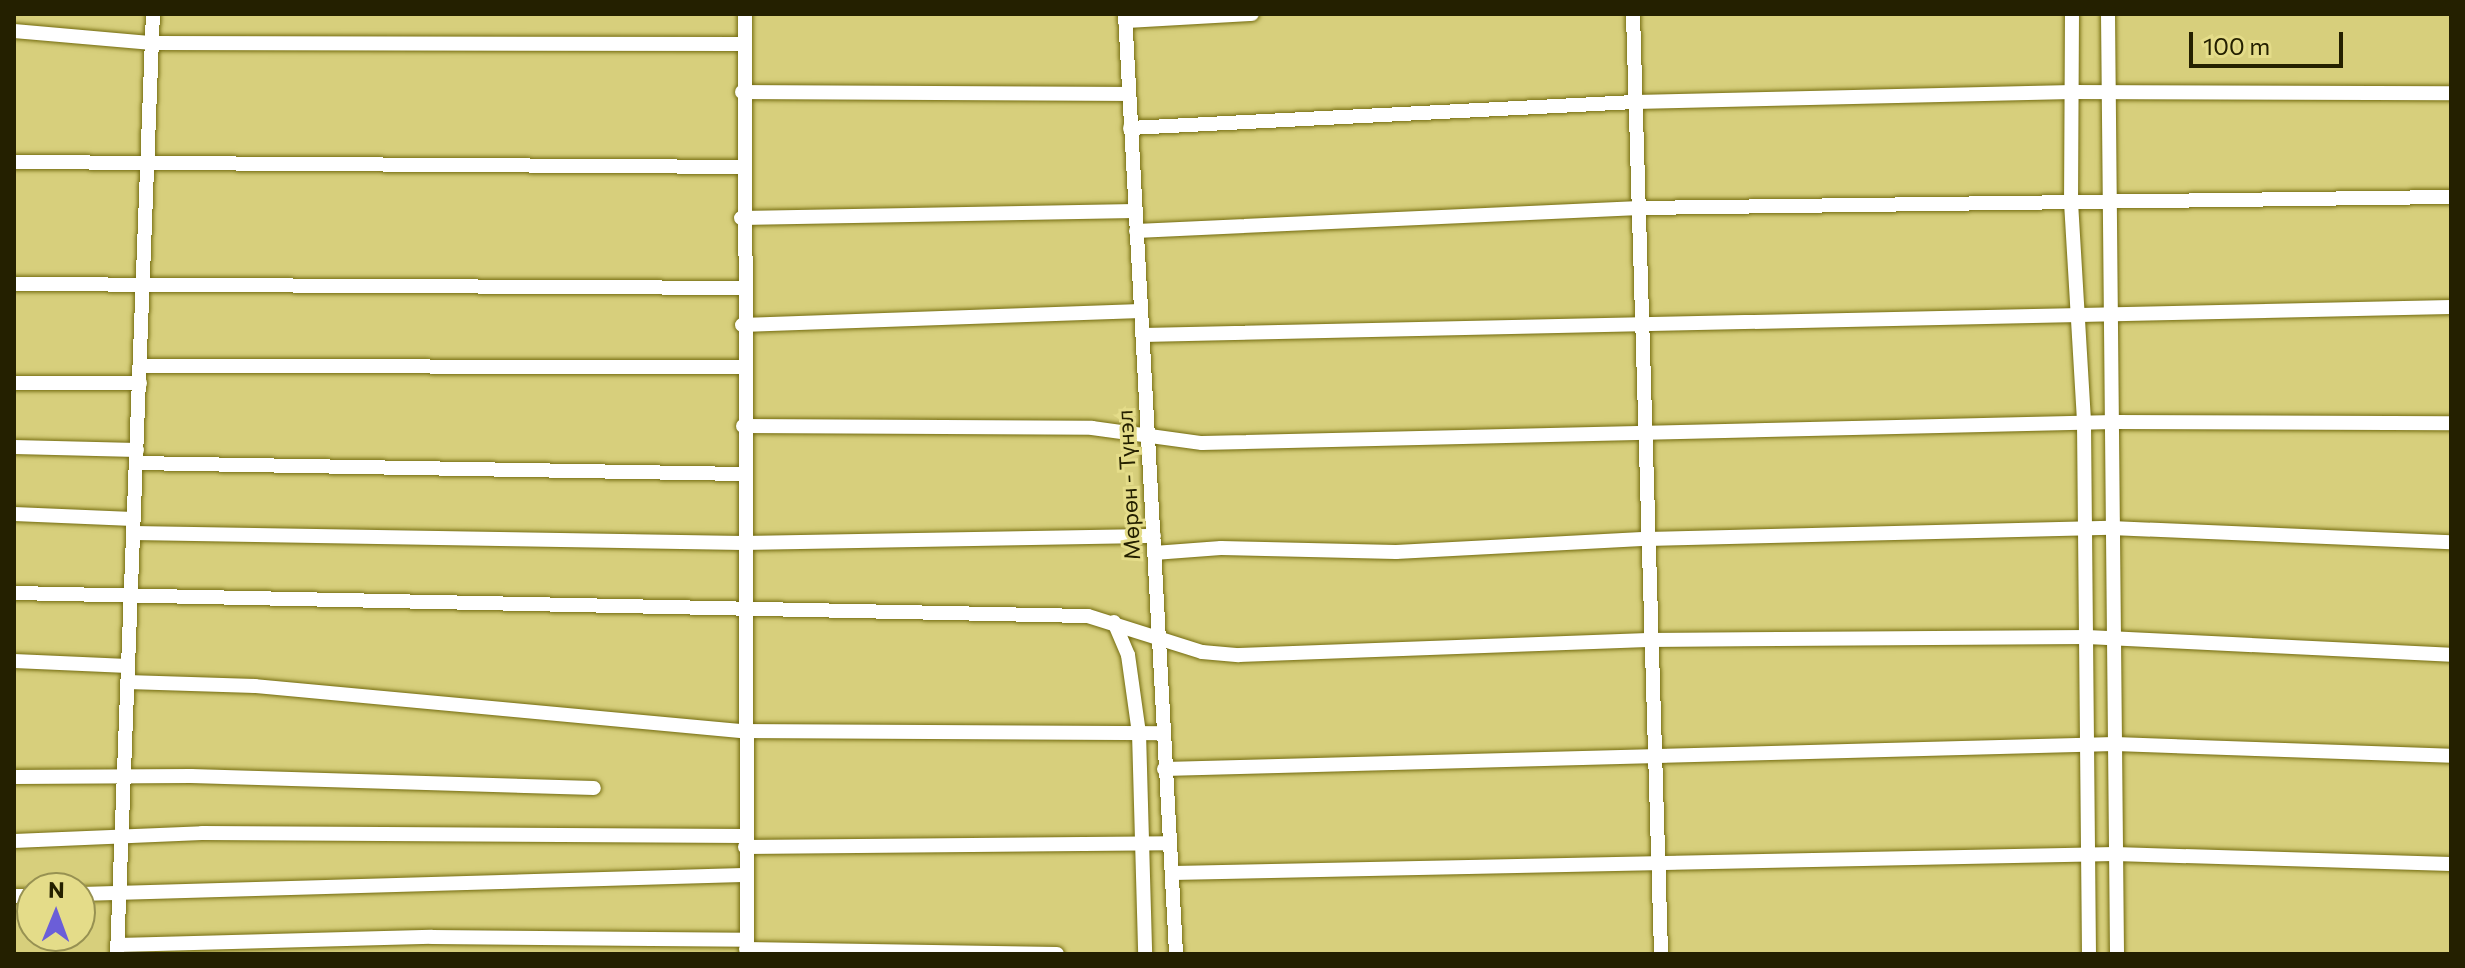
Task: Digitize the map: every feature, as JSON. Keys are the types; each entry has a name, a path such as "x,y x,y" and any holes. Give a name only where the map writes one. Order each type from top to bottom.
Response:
{"street":[{"path":"153,14 146,287 133,526 133,597 121,776 117,950 432,937 747,948 1057,954"},
{"path":"745,14 741,218 743,875 747,948"},
{"path":"1125,17 1252,14"},
{"path":"1633,14 1648,640 1661,954"},
{"path":"2072,14 2071,202 2084,424 2089,954"},
{"path":"2108,14 2108,199 2114,317 2111,528 2117,954"},
{"name":"Мөрөн - Түнэл","path":"1125,17 1176,954"},
{"path":"14,31 152,43 745,44"},
{"path":"742,92 1128,94"},
{"path":"1130,128 1635,102 2072,92 2451,93"},
{"path":"14,162 741,167"},
{"path":"1136,231 1639,208 2108,199 2451,197"},
{"path":"741,218 1135,211"},
{"path":"14,284 742,288"},
{"path":"1143,335 2077,318 2451,307"},
{"path":"742,325 1141,311"},
{"path":"141,366 742,367"},
{"path":"14,383 140,383"},
{"path":"743,426 1092,428 1202,443 2114,422 2451,423"},
{"path":"14,447 137,457 743,474"},
{"path":"14,514 133,526 743,543 1154,536"},
{"path":"1154,553 1221,548 1396,552 1647,539 2111,528 2451,542"},
{"path":"14,593 1088,616 1202,652 1239,655 1648,640 2087,637 2451,655"},
{"path":"1114,622 1128,655 1139,733 1145,954"},
{"path":"14,661 128,666"},
{"path":"127,682 255,686 744,731 1162,733"},
{"path":"1164,769 2115,744 2451,756"},
{"path":"14,777 121,776 594,788"},
{"path":"14,841 119,835 1170,843"},
{"path":"1173,873 2087,854 2451,864"},
{"path":"96,894 743,875"}]}
